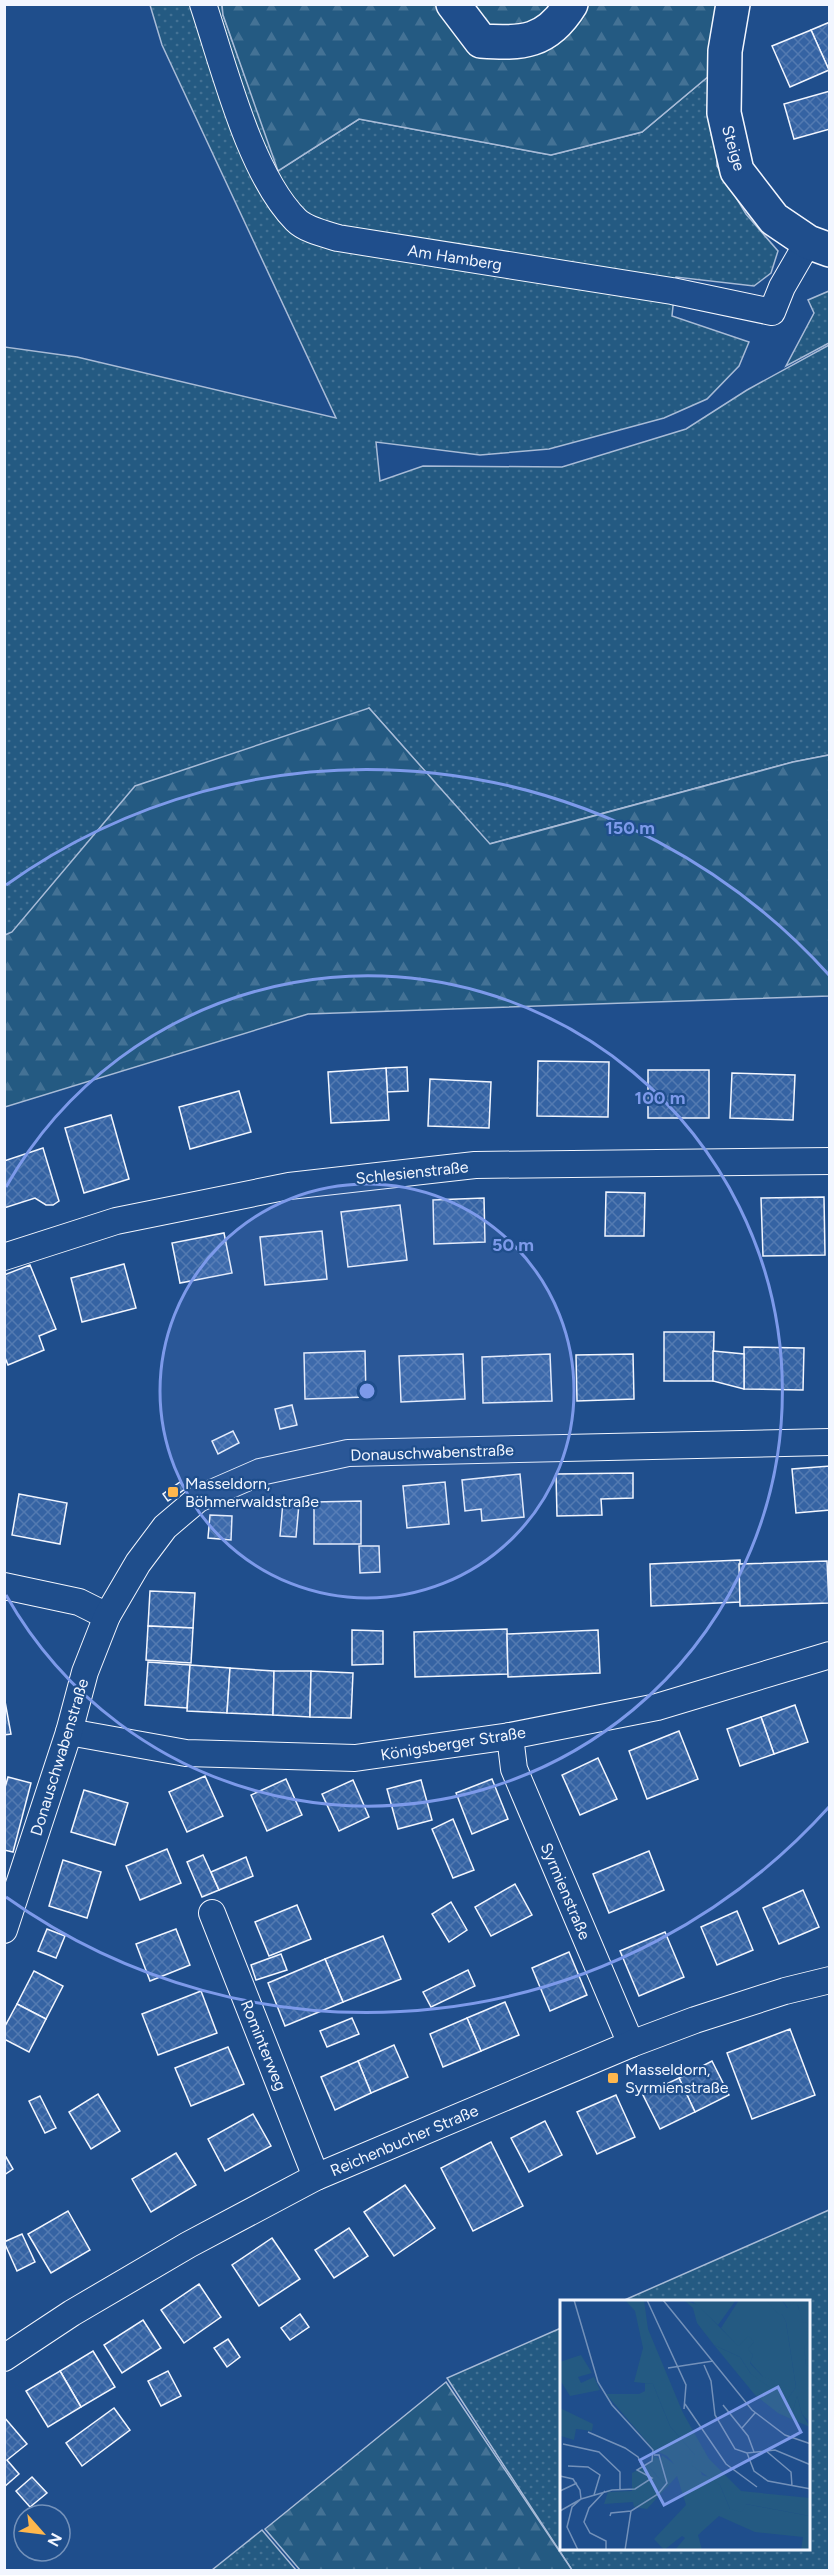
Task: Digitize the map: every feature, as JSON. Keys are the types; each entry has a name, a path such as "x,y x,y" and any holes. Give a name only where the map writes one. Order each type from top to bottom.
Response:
{"street":[{"name":"Am Hamberg","path":"203,4 236,107 270,188 297,221 313,230 338,238 672,291 772,312 782,287 819,246"},
{"path":"453,4 481,41 514,44 540,38 562,19 571,4"},
{"name":"Steige","path":"733,4 725,51 724,113 737,171 774,219 819,246"},
{"name":"Schlesienstraße","path":"4,1257 116,1221 290,1186 475,1165 830,1161"},
{"name":"Donauschwabenstraße","path":"7,1915 69,1732 85,1672 107,1616 138,1563 165,1527 198,1499 260,1472 348,1453 830,1442"},
{"path":"4,1586 79,1602 107,1616"},
{"name":"Königsberger Straße","path":"69,1732 186,1753 356,1758 510,1736 657,1707 830,1655"},
{"name":"Syrmienstraße","path":"510,1736 514,1769 631,2044"},
{"name":"Rominterweg","path":"212,1914 316,2177"},
{"name":"Reichenbucher Straße","path":"4,2358 72,2313 159,2262 316,2177 631,2044 695,2020 785,1991 830,1980"}],"green space":[{"path":"150,5 222,5 223,15 279,170 359,119 551,155 642,132 716,70 717,166 746,214 778,251 771,273 754,286 676,277 672,316 749,342 739,366 707,399 664,418 549,449 480,455 376,442 380,481 423,466 562,467 686,429 747,390 829,345 829,755 793,762 489,844 369,708 12,933 5,935 5,347 77,357 336,418 162,45"},
{"path":"222,5 716,5 716,70 642,132 551,155 359,119 278,171 223,15"},
{"path":"829,291 829,343 786,366 814,313 808,300"},
{"path":"369,708 490,844 793,762 829,755 829,996 308,1014 5,1107 5,935 12,932 135,786"},
{"path":"829,2210 829,2570 572,2570 447,2378 560,2328 560,2551 810,2551 810,2300 625,2300"},
{"path":"446,2382 572,2570 300,2570 265,2529"},
{"path":"262,2530 296,2570 212,2570"}],"building":[{"path":"830,22 830,70 829,70 811,30"},
{"path":"811,30 829,70 790,87 772,46"},
{"path":"830,91 830,129 794,139 784,104"},
{"path":"538,1061 609,1062 608,1117 537,1116"},
{"path":"407,1067 408,1091 387,1092 386,1068"},
{"path":"386,1068 389,1120 331,1123 328,1072"},
{"path":"648,1070 709,1070 709,1118 648,1118"},
{"path":"732,1073 795,1075 793,1120 730,1118"},
{"path":"430,1079 491,1082 489,1128 428,1126"},
{"path":"239,1091 251,1132 190,1149 179,1107"},
{"path":"111,1115 129,1179 84,1193 65,1128"},
{"path":"43,1148 59,1201 53,1205 46,1205 35,1198 4,1208 4,1161"},
{"path":"606,1192 645,1193 644,1236 605,1236"},
{"path":"824,1197 825,1255 763,1256 761,1198"},
{"path":"484,1198 485,1242 434,1244 433,1200"},
{"path":"400,1205 407,1260 348,1267 341,1212"},
{"path":"322,1231 327,1279 265,1285 260,1237"},
{"path":"224,1233 232,1273 180,1283 172,1243"},
{"path":"124,1264 136,1308 82,1322 71,1278"},
{"path":"30,1265 56,1329 39,1336 44,1350 8,1365 4,1355 4,1275"},
{"path":"664,1332 714,1332 713,1381 664,1381"},
{"path":"744,1347 804,1348 803,1390 744,1389"},
{"path":"365,1351 366,1397 305,1399 304,1353"},
{"path":"713,1351 744,1354 744,1389 713,1381"},
{"path":"463,1354 465,1399 401,1402 399,1356"},
{"path":"550,1354 552,1401 483,1403 482,1357"},
{"path":"633,1354 634,1399 577,1401 576,1355"},
{"path":"292,1405 297,1425 280,1429 275,1409"},
{"path":"233,1431 239,1443 218,1454 212,1441"},
{"path":"830,1466 830,1510 796,1513 792,1469"},
{"path":"633,1473 633,1498 601,1499 602,1515 557,1516 556,1474"},
{"path":"520,1474 524,1517 482,1521 481,1509 465,1511 462,1480"},
{"path":"180,1482 185,1489 168,1501 163,1494"},
{"path":"445,1482 449,1524 407,1528 403,1486"},
{"path":"19,1494 67,1503 60,1544 12,1535"},
{"path":"361,1501 361,1544 314,1544 314,1502"},
{"path":"283,1502 299,1504 296,1537 280,1536"},
{"path":"210,1515 232,1516 231,1540 208,1538"},
{"path":"359,1546 379,1546 380,1572 360,1573"},
{"path":"740,1560 740,1602 651,1606 650,1564"},
{"path":"827,1561 829,1603 740,1606 739,1564"},
{"path":"150,1591 195,1593 193,1628 148,1626"},
{"path":"148,1626 193,1628 191,1663 146,1660"},
{"path":"507,1629 508,1674 415,1677 414,1632"},
{"path":"352,1630 383,1631 383,1664 352,1665"},
{"path":"598,1630 600,1673 508,1677 507,1634"},
{"path":"148,1662 190,1665 187,1708 145,1705"},
{"path":"190,1665 230,1668 227,1713 187,1711"},
{"path":"230,1668 274,1671 273,1715 227,1713"},
{"path":"274,1671 311,1671 310,1717 273,1715"},
{"path":"311,1671 353,1673 351,1718 310,1717"},
{"path":"4,1696 11,1734 4,1735"},
{"path":"795,1705 808,1742 774,1754 761,1717"},
{"path":"761,1717 774,1754 740,1766 727,1729"},
{"path":"679,1731 698,1779 647,1799 629,1751"},
{"path":"598,1758 617,1799 580,1815 562,1775"},
{"path":"205,1776 223,1816 187,1832 169,1792"},
{"path":"8,1777 31,1783 13,1852 4,1850 4,1791"},
{"path":"286,1779 302,1815 267,1831 251,1795"},
{"path":"492,1779 508,1819 472,1834 456,1793"},
{"path":"353,1780 369,1817 339,1831 322,1794"},
{"path":"421,1780 432,1820 398,1829 387,1789"},
{"path":"84,1790 128,1803 115,1845 71,1832"},
{"path":"453,1819 474,1870 453,1878 432,1829"},
{"path":"167,1849 181,1883 140,1900 126,1866"},
{"path":"649,1851 664,1890 609,1913 593,1874"},
{"path":"203,1855 219,1890 202,1897 187,1862"},
{"path":"246,1857 253,1876 219,1890 211,1872"},
{"path":"63,1860 101,1872 87,1918 49,1906"},
{"path":"515,1884 532,1915 491,1936 475,1907"},
{"path":"803,1890 819,1927 779,1944 763,1908"},
{"path":"451,1902 467,1930 449,1942 432,1914"},
{"path":"297,1905 311,1939 269,1956 255,1922"},
{"path":"737,1911 753,1950 717,1965 701,1927"},
{"path":"47,1929 65,1936 56,1958 38,1951"},
{"path":"176,1929 190,1965 150,1981 136,1944"},
{"path":"665,1932 684,1977 639,1996 620,1951"},
{"path":"383,1936 401,1979 343,2002 325,1959"},
{"path":"569,1952 587,1995 550,2011 532,1968"},
{"path":"281,1954 287,1970 256,1980 251,1965"},
{"path":"325,1959 343,2002 285,2026 268,1983"},
{"path":"468,1970 475,1986 431,2007 423,1992"},
{"path":"34,1971 63,1986 46,2019 17,2004"},
{"path":"201,1991 217,2033 158,2055 142,2014"},
{"path":"505,2002 519,2035 481,2051 467,2018"},
{"path":"17,2004 46,2019 29,2052 4,2039 4,2028"},
{"path":"352,2018 359,2034 327,2047 320,2031"},
{"path":"467,2018 481,2051 443,2067 430,2034"},
{"path":"790,2029 815,2095 752,2119 727,2053"},
{"path":"394,2045 408,2077 371,2093 358,2061"},
{"path":"228,2047 244,2084 191,2106 175,2068"},
{"path":"358,2061 371,2093 335,2110 321,2077"},
{"path":"712,2061 729,2095 695,2112 679,2078"},
{"path":"679,2078 695,2112 660,2129 643,2095"},
{"path":"98,2094 120,2131 91,2149 69,2112"},
{"path":"616,2095 635,2137 597,2154 577,2112"},
{"path":"40,2096 56,2128 45,2133 29,2101"},
{"path":"253,2114 271,2146 225,2171 208,2139"},
{"path":"545,2121 562,2155 529,2172 511,2138"},
{"path":"491,2142 523,2206 473,2231 441,2168"},
{"path":"176,2153 196,2185 151,2212 132,2179"},
{"path":"6,2157 13,2169 4,2175 4,2158"},
{"path":"405,2185 435,2228 394,2256 364,2212"},
{"path":"68,2211 90,2250 51,2273 28,2234"},
{"path":"349,2228 368,2256 334,2278 315,2250"},
{"path":"22,2234 35,2262 17,2271 4,2242"},
{"path":"272,2238 300,2279 259,2306 232,2265"},
{"path":"199,2284 221,2317 184,2343 161,2310"},
{"path":"300,2314 309,2327 290,2340 281,2328"},
{"path":"143,2320 161,2348 122,2373 104,2345"},
{"path":"228,2339 240,2357 227,2367 214,2348"},
{"path":"93,2351 115,2387 81,2407 60,2371"},
{"path":"60,2371 81,2407 48,2427 26,2391"},
{"path":"168,2371 181,2396 161,2406 148,2381"},
{"path":"114,2408 130,2430 82,2466 66,2443"},
{"path":"4,2417 27,2444 7,2460 19,2474 4,2487"},
{"path":"32,2477 47,2493 35,2503 26,2503 16,2491"}],"place":[{"name":"Masseldorn, Böhmerwaldstraße","path":"173,1492"},
{"name":"Masseldorn, Syrmienstraße","path":"613,2078"}]}
